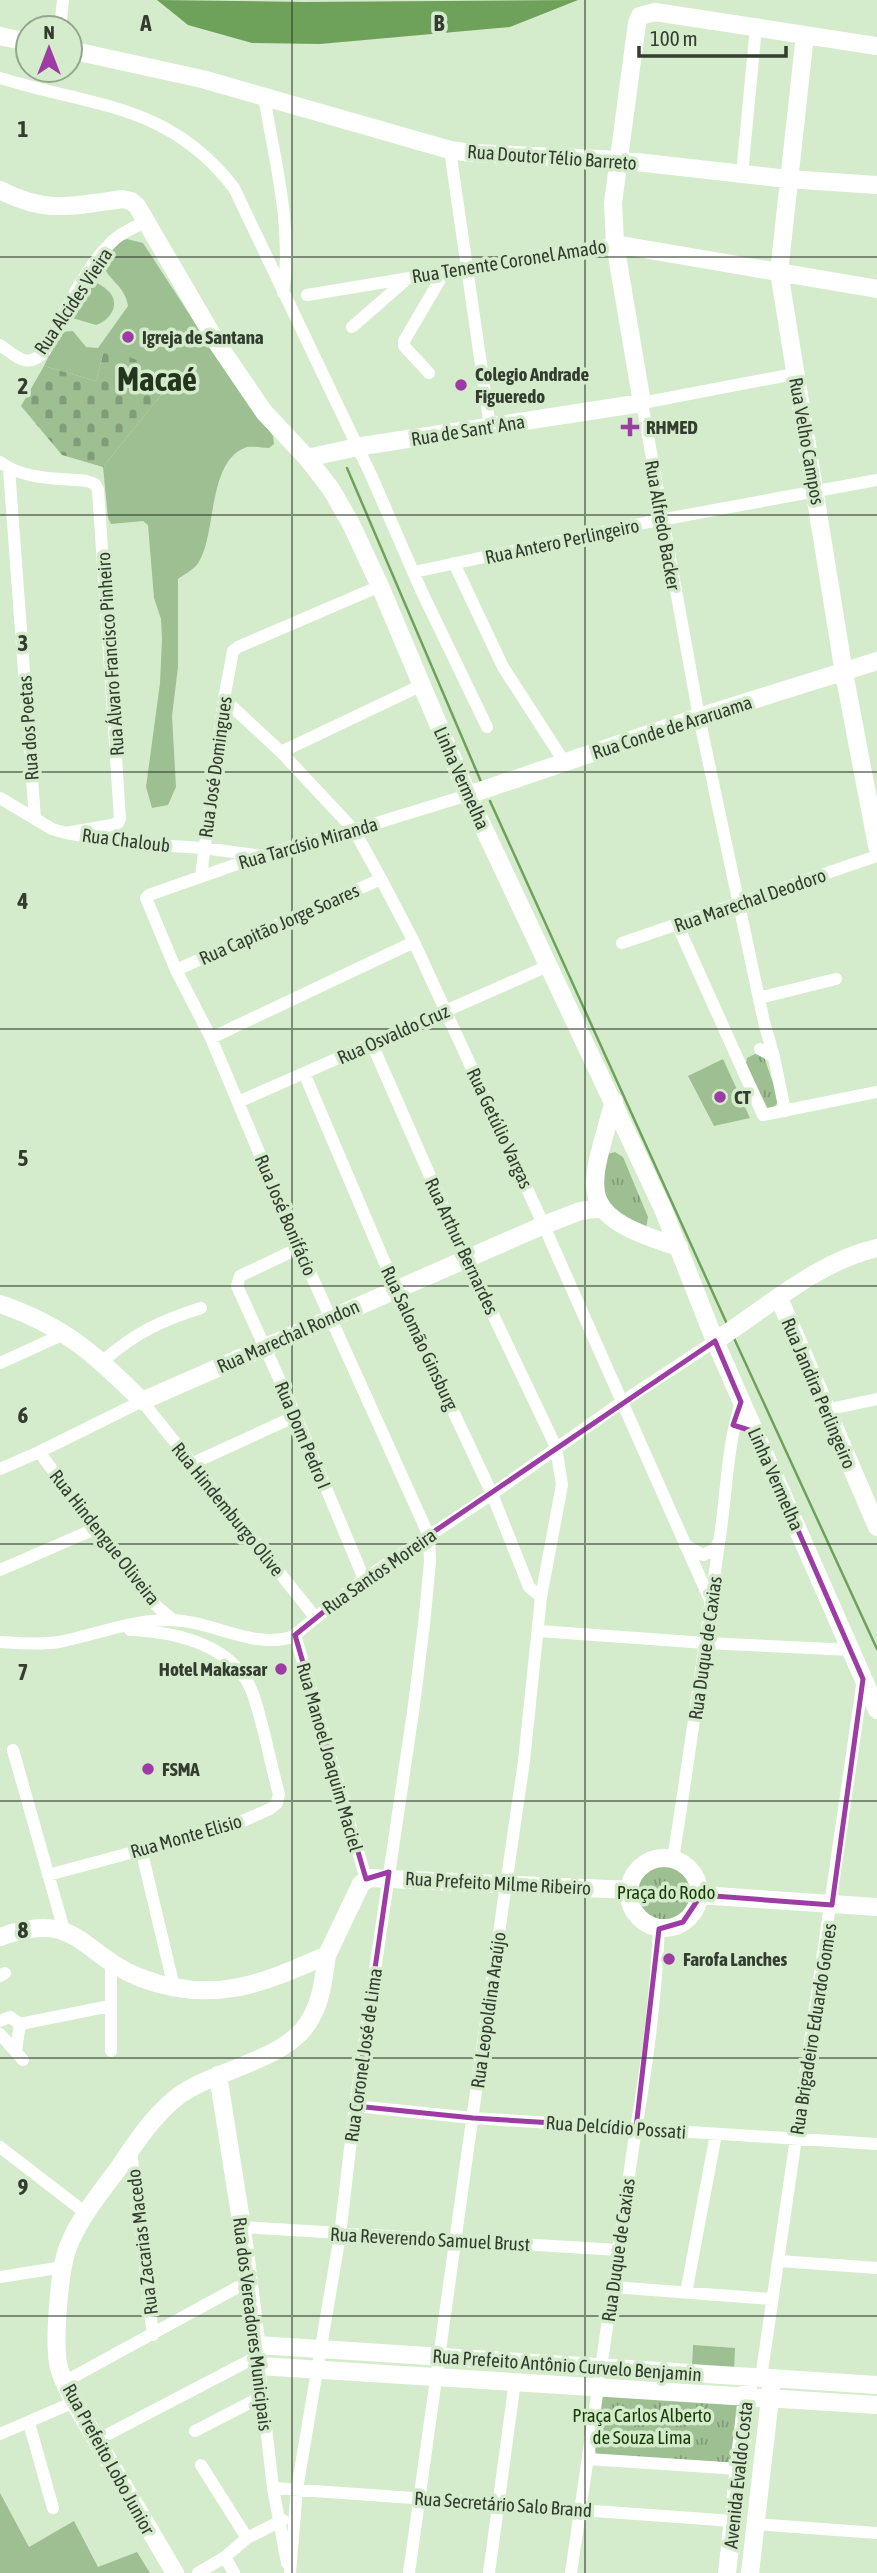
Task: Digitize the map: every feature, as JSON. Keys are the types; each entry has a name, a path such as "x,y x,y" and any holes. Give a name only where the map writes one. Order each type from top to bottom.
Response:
{"main road":[{"name":"Rua Alfredo Backer","path":"642,403 615,244 614,187 637,23 640,16 654,12 756,27"},
{"path":"756,27 877,46"},
{"name":"Rua Velho Campos","path":"805,35 787,179 779,272 844,673 877,846"},
{"name":"Rua Doutor Télio Barreto","path":"84,54 202,79 450,150 619,160 787,179 877,185"},
{"path":"581,158 605,173 614,187 630,172 650,163"},
{"name":"Linha Vermelha","path":"0,190 45,207 69,207 122,199 137,206 217,343 256,401 307,458 338,501 380,586 468,795 614,1101 679,1247 726,1335 741,1402 877,1710"},
{"name":"Rua Tenente Coronel Amado","path":"615,244 877,289"},
{"name":"Rua de Sant' Ana","path":"307,458 356,447 642,403"},
{"name":"Rua Conde de Araruama","path":"468,795 699,717 877,661"},
{"path":"614,1101 596,1162 598,1201 613,1220 632,1231 679,1247"},
{"path":"601,1146 610,1141 618,1141 635,1148"},
{"name":"Rua Marechal Rondon","path":"142,1401 598,1201"},
{"path":"632,1231 645,1231 655,1226 663,1209"},
{"path":"726,1335 838,1261 877,1248"},
{"name":"Rua Jandira Perlingeiro","path":"779,1298 877,1527"},
{"path":"0,1304 26,1312 66,1333 103,1361 142,1401"},
{"path":"663,1858 673,1859 693,1872 699,1887 698,1903 689,1917 676,1925 659,1927 645,1922 635,1911 630,1890 637,1871 644,1864 663,1858"},
{"name":"Rua Prefeito Milme Ribeiro","path":"366,1880 388,1878 630,1890"},
{"name":"Rua Prefeito Lobo Junior","path":"175,2573 64,2382 57,2357 63,2267 68,2248 87,2214 131,2150 155,2119 176,2098 190,2088 281,2048 296,2037 314,2014 327,1955 361,1884 366,1880"},
{"path":"699,1895 877,1907"},
{"path":"1,1934 30,1929 64,1930 89,1944 111,1963 144,1979 174,1987 217,1991 242,1988 284,1974 327,1955"},
{"name":"Rua dos Vereadores Municipais","path":"218,2075 242,2227 258,2355"},
{"name":"Rua Prefeito Antônio Curvelo Benjamin","path":"258,2355 322,2348 515,2381 877,2405"},
{"name":"Rua Prefeito Antônio Curvelo Benjamin","path":"258,2355 318,2368 601,2367 877,2385"},
{"name":"Avenida Evaldo Costa","path":"727,2573 747,2396 761,2378"},
{"name":"Avenida Evaldo Costa","path":"750,2573 769,2398 761,2378"}],"street":[{"path":"742,174 756,27"},
{"path":"0,78 137,114 191,143 216,165 234,188 487,727"},
{"path":"264,97 285,227 287,258 283,293"},
{"path":"450,150 490,427"},
{"name":"Rua Alcides Vieira","path":"0,345 20,359 30,362 37,359 45,351 90,271 114,240 145,222"},
{"name":"Rua Tenente Coronel Amado","path":"307,295 615,244"},
{"path":"429,373 404,345 404,341 445,271"},
{"path":"352,327 408,278"},
{"name":"Rua de Sant' Ana","path":"642,403 794,374"},
{"name":"Rua Alfredo Backer","path":"642,403 699,717 785,1111"},
{"name":"Rua Álvaro Francisco Pinheiro","path":"5,466 23,474 87,481 95,484 98,490 120,818 118,823 112,825 66,833"},
{"name":"Rua dos Poetas","path":"5,466 35,819"},
{"name":"Rua Antero Perlingeiro","path":"414,572 662,520 877,480"},
{"path":"454,563 503,667 565,763"},
{"name":"Rua José Domingues","path":"201,876 231,658 238,647 380,586"},
{"path":"281,752 422,685"},
{"name":"Rua Getúlio Vargas","path":"224,699 281,752 354,830 381,879 446,1010 710,1600"},
{"name":"Rua Tarcísio Miranda","path":"149,895 260,856 468,795"},
{"name":"Rua Chaloub","path":"0,798 52,829 66,833 124,843 203,848 260,856"},
{"name":"Rua Marechal Deodoro","path":"622,943 877,856"},
{"name":"Rua Capitão Jorge Soares","path":"176,970 381,879"},
{"name":"Rua José Bonifácio","path":"149,895 146,901 176,970 211,1038 299,1248 429,1536"},
{"path":"677,924 763,1115 877,1092"},
{"path":"211,1038 414,942"},
{"name":"Rua Osvaldo Cruz","path":"238,1102 548,966"},
{"path":"759,998 836,979"},
{"name":"Rua Alfredo Backer","path":"760,1049 764,1022"},
{"name":"Rua Arthur Bernardes","path":"372,1044 466,1258 556,1447"},
{"path":"736,1055 760,1049 774,1057"},
{"name":"Rua Salomão Ginsburg","path":"304,1073 396,1289 492,1494 529,1587 541,1597"},
{"name":"Rua Dom Pedro I","path":"299,1248 240,1276 237,1286 296,1416 364,1579"},
{"path":"103,1361 126,1340 141,1331 201,1308"},
{"path":"0,1363 66,1333"},
{"name":"Rua Santos Moreira","path":"295,1635 364,1579 492,1494 622,1402 726,1335"},
{"path":"825,1410 877,1399"},
{"name":"Rua Marechal Rondon","path":"0,1469 142,1401"},
{"name":"Rua Hindemburgo Olive","path":"142,1401 315,1617"},
{"name":"Rua Duque de Caxias","path":"673,1859 706,1643 731,1436 741,1402"},
{"path":"191,1464 296,1416"},
{"path":"731,1436 746,1429 755,1432"},
{"name":"Rua Leopoldina Araújo","path":"409,2573 507,1884 541,1597 562,1485 556,1447"},
{"name":"Rua Hindengue Oliveira","path":"39,1452 153,1603 173,1620"},
{"path":"0,1570 97,1528"},
{"name":"Rua Coronel José de Lima","path":"289,2573 297,2489 340,2235 355,2106 424,1625 430,1562 429,1536"},
{"path":"685,1545 704,1555 716,1549 720,1539"},
{"path":"0,1643 57,1642 149,1622 173,1620 193,1622 269,1641 295,1635"},
{"name":"Rua Monte Elisio","path":"48,1875 232,1826 270,1809 277,1802 279,1794 252,1693 225,1657 193,1640 165,1633 117,1629"},
{"path":"539,1631 852,1650"},
{"name":"Rua Manoel Joaquim Maciel","path":"295,1635 366,1880"},
{"name":"Rua Brigadeiro Eduardo Gomes","path":"761,2378 863,1679"},
{"path":"13,1750 64,1930"},
{"path":"141,1849 174,1987"},
{"name":"Rua Duque de Caxias","path":"571,2573 651,2034 659,1927"},
{"path":"111,1963 111,2052"},
{"path":"0,2021 10,2017 20,2024 110,2006"},
{"path":"0,2034 19,2055 20,2024"},
{"name":"Rua Delcídio Possati","path":"355,2106 473,2118 877,2144"},
{"path":"686,2293 716,2134"},
{"path":"0,2147 87,2214"},
{"name":"Rua Zacarias Macedo","path":"131,2150 153,2335"},
{"name":"Rua Reverendo Samuel Brust","path":"242,2227 618,2250"},
{"path":"779,2261 877,2268"},
{"path":"0,2277 63,2267"},
{"path":"64,2382 249,2281"},
{"path":"613,2287 772,2299"},
{"path":"97,2440 258,2355"},
{"name":"Rua dos Vereadores Municipais","path":"258,2355 273,2488 289,2573"},
{"path":"489,2573 515,2381"},
{"path":"195,2431 262,2396"},
{"path":"0,2434 74,2402"},
{"path":"29,2423 53,2508"},
{"path":"587,2459 739,2469"},
{"path":"201,2465 247,2539"},
{"name":"Rua Secretário Salo Brand","path":"273,2488 733,2521"},
{"path":"198,2573 278,2521 295,2518"},
{"path":"756,2524 877,2533"},
{"path":"225,2557 234,2573"}],"highlighted area":[{"path":"715,1341 741,1402 733,1425 755,1432 863,1679 832,1905 701,1895 683,1922 659,1929 636,2128 473,2118 355,2106 389,1872 366,1879 295,1635 364,1579"}],"green space":[{"path":"127,239 143,243 227,372 273,436 274,444 269,448 247,447 234,455 224,468 203,554 196,566 178,579 178,667 172,716 176,787 168,805 152,808 146,787 160,683 162,639 161,619 154,598 148,525 143,521 111,524 108,518 103,467 165,390 136,368 138,361 103,354 96,381 44,366 60,332 73,331 86,347 98,348 128,306 123,292 104,267 103,260 121,241"},
{"path":"90,280 111,294 114,304 107,319 96,325 69,317"},
{"path":"111,349 139,361 137,368 156,374 165,390 103,467 62,455 21,406 44,366 96,381 103,354"},
{"path":"755,1054 764,1057 779,1100 775,1106 768,1109 746,1064 747,1058"},
{"name":"CT","path":"723,1059 750,1118 714,1126 688,1076"},
{"path":"615,1152 623,1157 648,1217 646,1229 609,1214 597,1168 600,1156"},
{"name":"Praça do Rodo","path":"660,1862 672,1862 691,1875 696,1892 694,1904 683,1917 672,1922 660,1922 641,1909 636,1898 636,1886 649,1867"},
{"path":"693,2345 735,2348 734,2372 692,2369"},
{"name":"Praça Carlos Alberto de Souza Lima","path":"602,2394 741,2403 734,2463 596,2454"},
{"path":"0,2493 29,2547 74,2521 98,2567 137,2552 150,2573 0,2573"}],"shaded area":[{"path":"157,0 578,0 510,27 320,44 252,43 188,25"}],"waterway":[{"path":"347,468 482,784"},
{"path":"490,801 727,1324"},
{"path":"733,1336 877,1649"}],"place":[{"name":"Igreja de Santana","path":"128,337"},
{"name":"Colegio Andrade Figueredo","path":"461,385"},
{"name":"RHMED","path":"630,427"},
{"name":"CT","path":"720,1097"},
{"name":"Hotel Makassar","path":"281,1669"},
{"name":"FSMA","path":"148,1769"},
{"name":"Farofa Lanches","path":"669,1959"}],"district":[{"name":"Macaé","path":"157,379"}]}
